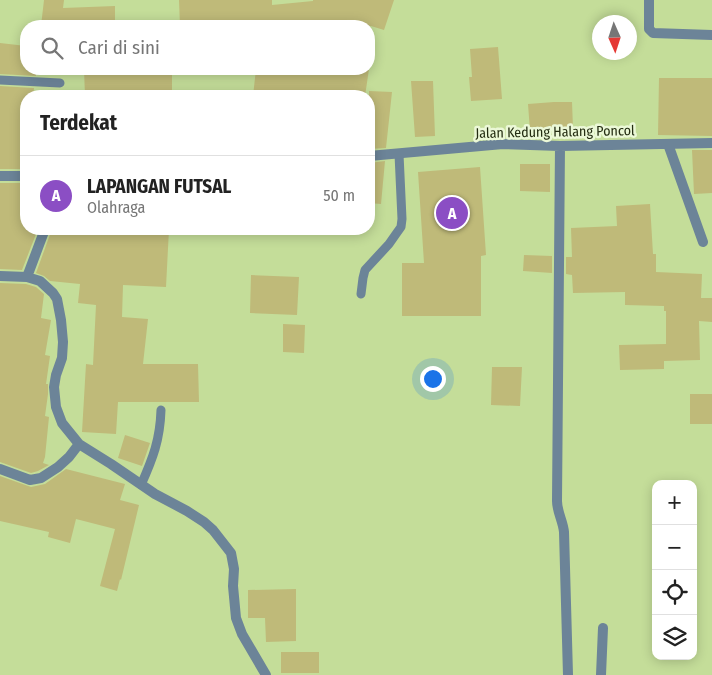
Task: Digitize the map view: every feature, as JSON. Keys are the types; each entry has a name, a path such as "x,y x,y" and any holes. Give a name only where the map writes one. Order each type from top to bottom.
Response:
{"street":[{"path":"649,0 649,29 652,33 712,35"},
{"name":"Jalan Kedung Halang Poncol","path":"375,156 503,144 560,146 712,143"},
{"path":"668,144 703,242"},
{"path":"560,146 557,508 564,532 568,675"},
{"path":"0,176 20,176"},
{"path":"27,277 43,235"},
{"path":"0,276 27,277 40,281 57,299 63,342 62,358 54,387 56,407 62,423 79,444 155,494 187,510 204,522 213,530 231,554 234,569 233,586 236,618 242,634 266,675"},
{"path":"0,469 30,480 41,478 58,467 79,444"},
{"path":"601,675 603,628"}],"lane":[{"path":"0,80 60,83"},
{"path":"361,294 365,270 389,244 401,227 398,154"},
{"path":"141,485 156,451 161,423 161,410"}],"building":[{"path":"44,0 64,0 63,8 115,6 115,20 42,20"},
{"path":"179,0 272,0 272,5 313,0 394,0 384,30 375,27 375,20 180,20"},
{"path":"0,43 20,45 20,75 36,76 0,74"},
{"path":"498,47 502,99 471,101 469,77 472,77 470,49"},
{"path":"84,75 172,75 172,90 85,90"},
{"path":"255,75 368,75 366,90 254,90"},
{"path":"659,78 712,78 712,136 658,135"},
{"path":"411,81 433,81 435,136 415,137"},
{"path":"0,86 34,88 34,90 20,90 20,169 0,169"},
{"path":"375,91 392,92 386,148 375,149"},
{"path":"572,102 573,128 530,131 528,104"},
{"path":"692,150 712,150 712,193 694,194"},
{"path":"385,161 381,204 375,204 375,162"},
{"path":"520,164 550,164 550,192 520,191"},
{"path":"480,167 486,255 481,256 481,316 402,316 402,263 424,263 418,172"},
{"path":"0,183 20,183 20,235 36,235 22,270 0,269"},
{"path":"650,204 653,254 656,254 656,272 702,274 701,298 712,298 712,322 699,321 700,360 664,361 664,369 620,370 619,345 666,344 666,311 664,311 664,306 625,305 625,292 573,293 572,275 566,274 566,257 572,257 571,228 617,226 616,206"},
{"path":"50,235 169,235 166,287 123,285 122,317 148,319 143,364 198,364 199,402 118,402 116,434 82,432 86,364 93,365 96,305 78,303 80,284 50,281 36,273"},
{"path":"524,255 552,256 552,273 523,271"},
{"path":"251,275 299,277 297,315 250,313"},
{"path":"0,283 26,284 36,287 44,294 41,318 51,320 45,355 50,356 46,384 48,384 48,394 45,416 49,417 43,463 49,465 31,473 0,462"},
{"path":"283,324 305,325 304,353 283,352"},
{"path":"492,367 522,367 520,406 491,405"},
{"path":"690,394 712,394 712,424 690,424"},
{"path":"125,435 150,443 142,466 118,458"},
{"path":"66,469 125,484 120,500 139,505 117,591 100,586 115,529 76,519 70,543 48,537 49,532 0,521 0,476 31,487 45,484"},
{"path":"296,589 296,641 266,642 265,618 248,618 248,590"},
{"path":"281,652 319,652 319,673 281,673"}],"place":[{"name":"LAPANGAN FUTSAL","path":"452,213"}]}
